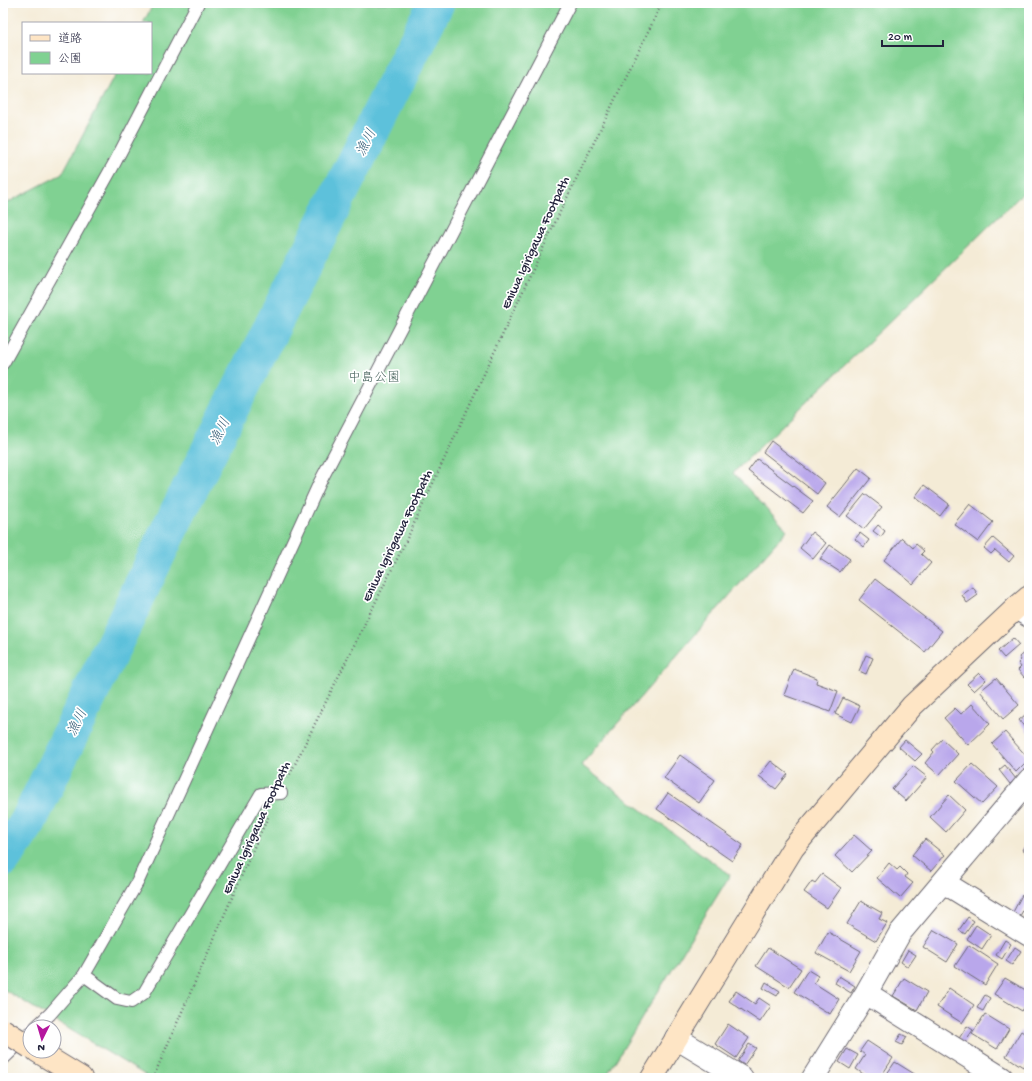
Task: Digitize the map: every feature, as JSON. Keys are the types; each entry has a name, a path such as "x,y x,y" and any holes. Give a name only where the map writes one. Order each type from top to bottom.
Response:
{"street":[{"path":"652,1078 793,848 912,706 1025,607"},
{"path":"813,1078 866,993 900,933 1029,780"},
{"path":"943,882 1029,935"},
{"path":"866,993 1002,1078"},
{"path":"3,1030 22,1042"},
{"path":"676,1038 742,1078"},
{"path":"50,1059 81,1078"}],"lane":[{"path":"3,363 114,164 198,3"},
{"path":"45,1019 84,975 138,881 320,482 570,3"},
{"path":"84,975 117,999 131,1002 144,993 261,794 281,792"},
{"path":"3,1059 22,1041"}],"path":[{"name":"Eniwa Igirigawa Footpath","path":"153,1078 258,838 404,545 558,214 662,3"}],"green space":[{"name":"中島公園","path":"154,3 1029,3 1029,187 733,473 787,530 581,765 730,875 605,1078 150,1078 62,1025 62,1019 53,1019 3,989 3,205 62,174 115,74 152,74 152,22 144,22"}],"building":[{"path":"771,441 825,483 817,494 763,452"},
{"path":"757,459 813,501 803,513 748,471"},
{"path":"858,468 871,478 840,517 827,507"},
{"path":"924,485 949,504 940,516 915,497"},
{"path":"865,494 882,507 864,529 847,516"},
{"path":"970,504 993,522 978,542 954,524"},
{"path":"878,525 885,531 881,537 873,531"},
{"path":"812,532 826,543 813,559 800,548"},
{"path":"860,533 869,540 864,547 855,539"},
{"path":"902,538 913,548 916,544 924,551 921,554 931,563 913,584 884,560"},
{"path":"993,538 1014,556 1009,562 995,550 991,554 984,548"},
{"path":"830,545 850,559 840,572 820,559"},
{"path":"875,579 942,631 925,652 859,600"},
{"path":"973,587 978,595 967,603 962,595"},
{"path":"1013,638 1019,645 1004,658 998,651"},
{"path":"1028,649 1029,675 1025,678 1018,670 1021,667 1018,663 1021,660 1019,657"},
{"path":"866,655 873,658 866,674 859,671"},
{"path":"794,669 817,678 816,683 838,691 830,712 784,695"},
{"path":"979,673 986,680 974,691 967,684"},
{"path":"996,678 1019,705 1003,719 980,691"},
{"path":"843,698 860,706 852,722 835,714"},
{"path":"972,704 990,724 968,745 944,718 955,708 961,714"},
{"path":"1025,715 1029,720 1029,733 1019,720"},
{"path":"1005,732 1029,759 1016,772 992,744"},
{"path":"942,739 958,754 939,775 925,763 934,752 932,750"},
{"path":"905,740 922,754 915,761 899,747"},
{"path":"680,755 715,780 699,803 664,778"},
{"path":"771,761 788,774 776,789 759,776"},
{"path":"972,764 998,787 982,804 956,781"},
{"path":"1005,765 1016,779 1010,784 999,770"},
{"path":"913,766 927,777 906,801 892,789"},
{"path":"668,793 743,845 732,861 657,809"},
{"path":"949,795 965,810 946,832 930,817"},
{"path":"854,835 872,851 852,872 835,856"},
{"path":"925,839 945,855 931,871 912,855"},
{"path":"1029,839 1029,855 1022,850"},
{"path":"889,863 897,870 900,867 907,874 905,877 913,883 900,898 877,878"},
{"path":"822,874 841,888 827,908 804,892 812,881 815,883"},
{"path":"1022,895 1029,899 1019,918 1012,914"},
{"path":"861,901 882,913 879,919 887,923 876,941 847,924"},
{"path":"968,917 974,921 965,934 959,930"},
{"path":"976,925 991,935 982,949 967,939"},
{"path":"934,930 958,944 947,962 923,947"},
{"path":"828,932 861,951 849,971 816,953"},
{"path":"1005,940 1011,944 1002,959 996,955"},
{"path":"969,945 998,964 985,985 955,966"},
{"path":"1015,947 1021,951 1012,965 1006,961"},
{"path":"768,948 801,969 789,987 756,966"},
{"path":"908,950 916,955 908,967 901,962"},
{"path":"808,970 818,976 814,983 839,999 830,1014 794,992"},
{"path":"839,976 855,986 851,993 835,983"},
{"path":"904,978 927,992 917,1010 893,996"},
{"path":"1005,978 1029,992 1029,1000 1022,1011 994,994"},
{"path":"766,982 780,991 777,996 763,988"},
{"path":"949,988 974,1005 962,1023 937,1007"},
{"path":"736,991 755,1004 759,998 771,1006 760,1022 729,1001"},
{"path":"985,995 990,998 983,1011 977,1008"},
{"path":"985,1014 1009,1029 997,1049 972,1034"},
{"path":"728,1024 749,1038 736,1058 715,1044"},
{"path":"967,1026 973,1030 964,1043 958,1040"},
{"path":"1021,1031 1029,1036 1029,1061 1027,1060 1023,1067 1006,1056"},
{"path":"901,1034 907,1037 902,1045 896,1042"},
{"path":"867,1041 893,1058 880,1078 869,1078 856,1069 865,1055 860,1051"},
{"path":"749,1044 756,1048 744,1065 738,1061"},
{"path":"847,1049 858,1055 850,1069 839,1062"},
{"path":"895,1062 921,1078 884,1078"}],"waterway":[{"name":"漁川","path":"3,859 28,822 169,530 436,3"}]}
